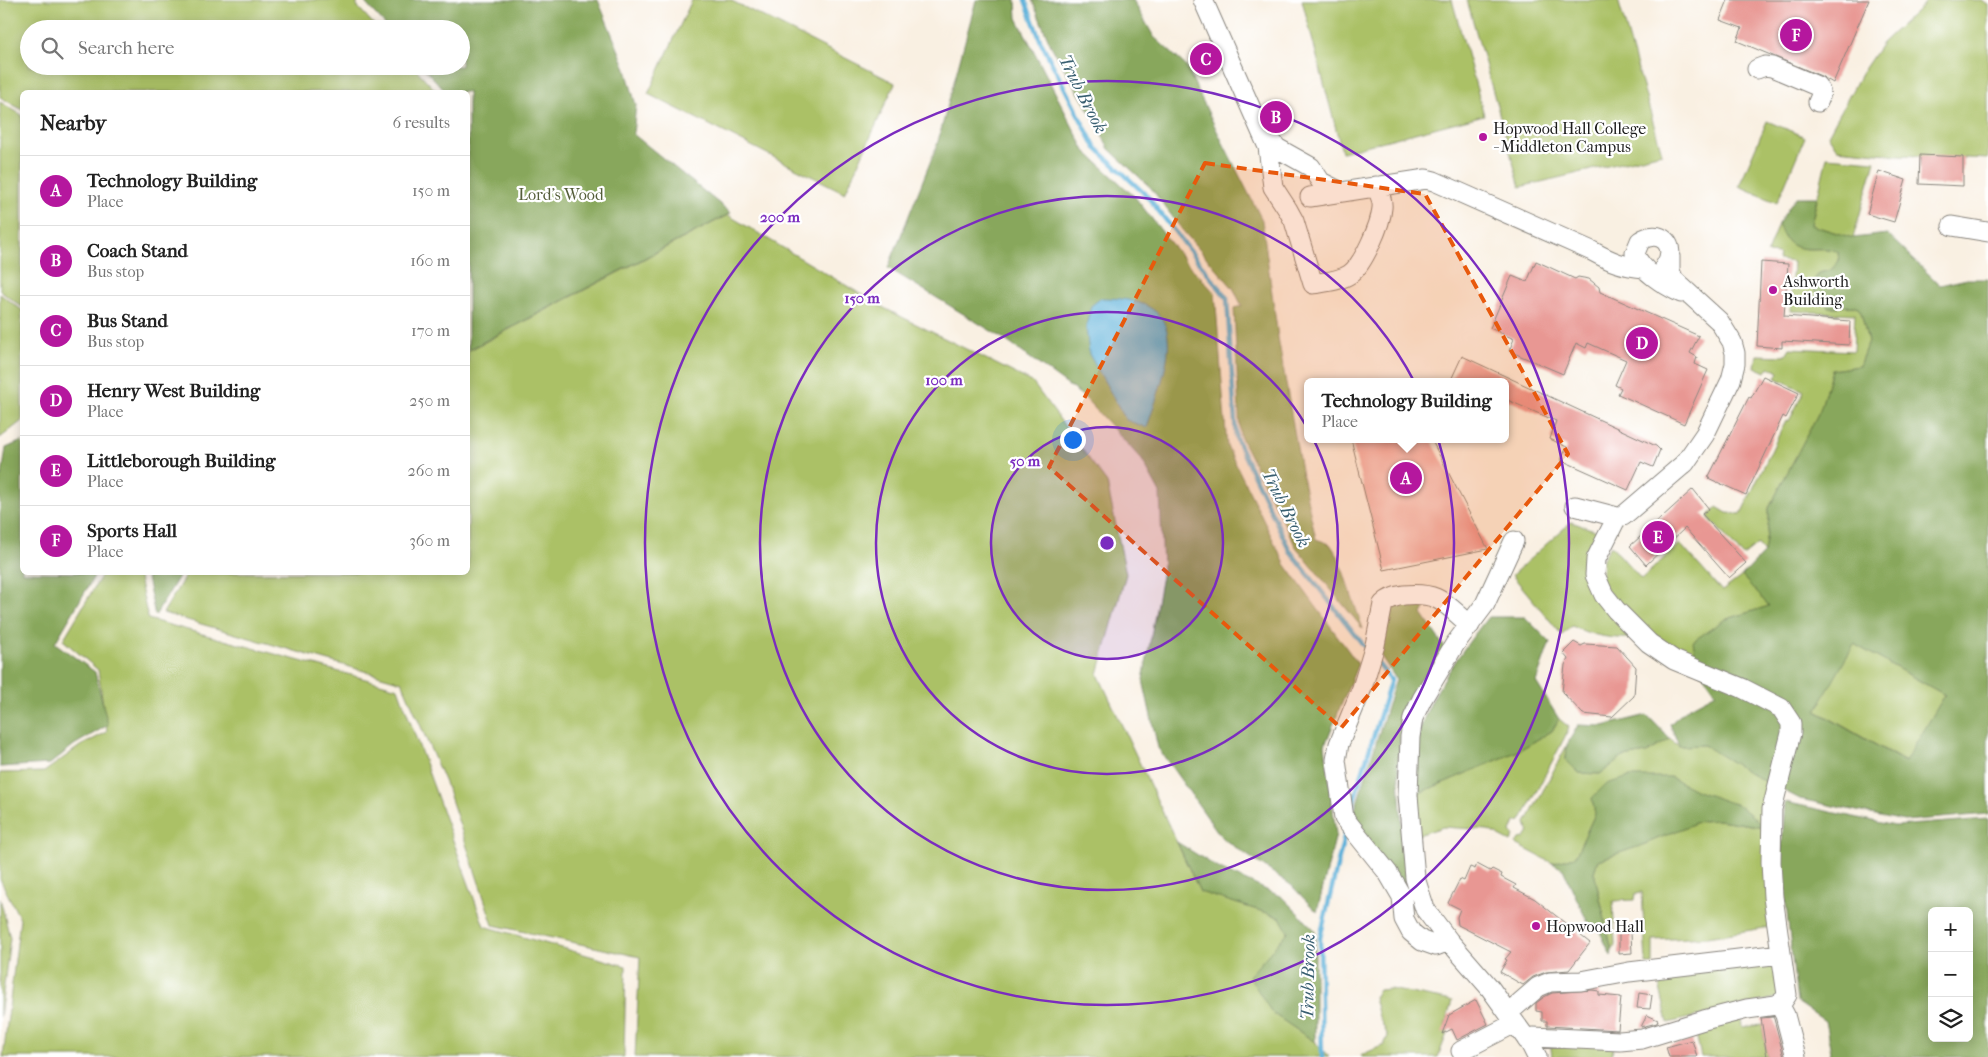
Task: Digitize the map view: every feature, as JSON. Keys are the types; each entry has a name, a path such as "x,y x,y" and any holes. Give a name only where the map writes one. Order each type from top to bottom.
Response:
{"street":[{"path":"1203,0 1268,147 1273,187 1294,221 1313,284 1341,278 1357,268 1376,230 1382,209 1382,200 1376,186"},
{"path":"1757,69 1765,66 1772,67 1817,86 1821,95 1818,102"},
{"path":"1257,120 1277,148 1311,167 1320,182 1341,192"},
{"path":"1272,179 1278,166 1284,162 1298,159"},
{"path":"1294,221 1295,210 1314,191 1316,183 1315,174"},
{"path":"1281,199 1294,204 1341,192 1376,186 1419,179 1434,181 1619,264 1653,270 1665,266 1670,256"},
{"path":"1952,226 1988,232"},
{"path":"1575,506 1617,517 1623,516 1685,463 1693,454 1714,417 1731,380 1735,364 1732,342 1720,321 1674,280 1671,275 1668,244 1661,237 1651,235 1621,252 1612,254 1592,251"},
{"path":"1640,241 1635,253 1640,264 1667,287 1696,298"},
{"path":"1528,1040 1533,1037 1615,1049 1678,1027 1779,1004 1787,995 1771,871 1772,809 1790,733 1790,723 1781,708 1674,660 1649,643 1616,610 1604,595 1595,575 1596,559 1617,517"},
{"path":"1514,540 1495,586 1485,604 1455,644 1422,699 1413,718 1410,737 1408,795 1415,878 1425,909 1449,941 1490,988 1528,1040 1537,1057"},
{"path":"1449,941 1436,946 1422,941 1411,932 1404,919 1402,898 1388,874 1349,826 1336,760 1339,744 1362,688 1376,645 1381,608 1387,600 1396,596 1423,594 1436,597 1470,624"},
{"path":"1461,1051 1511,1018 1538,987 1550,982 1581,981 1629,972 1781,954"},
{"path":"1779,1004 1785,1016 1796,1057"}],"highlighted area":[{"path":"1205,163 1425,194 1568,454 1341,728 1049,467"}],"green space":[{"path":"0,0 357,0 357,6 370,20 20,20 20,75 421,75 435,90 20,90 20,109 0,97"},
{"name":"Lord's Wood","path":"366,0 598,0 625,66 636,105 633,134 731,213 470,349 470,90 444,90 430,75 470,75 470,20 381,20 366,4"},
{"path":"692,0 730,0 895,83 845,193 648,94"},
{"path":"976,0 1016,0 1017,18 1085,151 1135,197 1184,260 1215,293 1227,446 1285,564 1358,664 1325,745 1336,834 1317,912 1291,885 1222,838 1158,748 1143,680 1163,570 1160,493 1142,460 1084,397 1001,337 888,268 937,145","holes":["1101,298 1126,420 1109,389"]},
{"path":"1032,0 1133,0 1154,37 1186,66 1262,220 1278,337 1302,476 1316,539 1330,544 1338,556 1363,629 1296,547 1240,436 1234,308 1242,306 1233,288 1183,231 1151,188 1109,149 1094,119 1051,46"},
{"path":"1302,0 1452,0 1484,115 1342,152"},
{"path":"1467,0 1618,0 1662,153 1520,187"},
{"path":"1928,0 1981,0 1988,4 1988,159 1898,155 1837,149 1828,135 1861,74 1882,43"},
{"path":"0,102 20,114 20,306 0,291"},
{"path":"1767,121 1805,137 1777,203 1739,186"},
{"path":"1827,157 1875,161 1853,238 1811,225"},
{"path":"1796,197 1817,197 1811,225 1853,238 1887,234 1940,285 1967,279 1988,279 1988,814 1904,821 1800,799 1751,774 1704,745 1679,746 1670,724 1688,708 1716,693 1697,666 1693,641 1724,620 1769,606 1742,576 1764,553 1769,508 1820,410 1832,370 1859,366 1868,342 1861,312 1857,306 1830,307 1818,299 1812,283 1819,273 1831,270 1839,261 1838,252 1794,246 1785,238 1778,224","holes":["1854,644 1945,695 1905,762 1816,711"]},
{"path":"728,215 884,308 1032,382 1107,483 1126,574 1098,674 1200,892 1280,917 1289,932 1272,1013 1315,1042 1329,1057 635,1057 640,957 493,925 448,790 402,682 163,613 186,575 470,575 470,350"},
{"path":"1778,224 1785,238 1794,246 1838,252 1839,261 1831,270 1819,273 1812,283 1818,299 1830,307 1857,306 1861,312 1868,342 1859,366 1832,370 1820,410 1769,508 1764,553 1758,544 1743,556 1708,517 1717,507 1727,513 1741,514 1786,420 1789,421 1804,391 1776,378 1779,372 1769,367 1766,372 1755,367 1757,355 1785,356 1790,348 1853,351 1855,314 1790,311 1793,262 1778,260 1779,254 1767,253"},
{"path":"0,294 20,309 20,423 0,438"},
{"path":"20,442 20,575 95,575 55,643 95,672 108,725 74,745 50,764 0,767 0,476 2,475 6,448"},
{"path":"1571,522 1600,532 1586,556 1584,570 1587,581 1592,592 1608,613 1632,638 1602,636 1572,626 1562,635 1512,575"},
{"path":"1680,544 1722,591 1742,576 1769,606 1724,620 1696,665 1672,653 1601,585 1603,558 1611,545 1641,579"},
{"path":"102,575 138,575 148,619 398,688 484,926 626,966 624,1057 3,1057 20,919 0,879 0,773 44,772 80,746 107,732 98,670 63,640"},
{"path":"146,575 180,575 155,616"},
{"path":"1414,601 1428,603 1422,614 1445,648 1419,690 1401,726 1398,765 1402,827 1411,895 1351,822 1396,679 1378,652 1391,606"},
{"path":"1488,617 1525,617 1550,642 1536,682 1559,719 1552,731 1516,752 1417,794 1417,744 1426,712 1456,660"},
{"path":"1854,644 1945,695 1906,762 1815,710"},
{"path":"1647,715 1670,739 1647,753 1623,757 1600,774 1579,773 1566,760 1567,745 1578,725 1603,726"},
{"path":"1559,719 1569,727 1567,733 1521,821 1515,822 1511,832 1514,836 1511,842 1488,830 1443,827 1418,835 1417,794 1516,752 1552,731"},
{"path":"1670,739 1679,746 1704,745 1771,785 1771,927 1707,937 1653,940 1653,964 1646,964 1642,892 1636,893 1635,900 1613,901 1615,944 1612,951 1594,872 1598,860 1640,846 1700,821 1719,820 1763,827 1670,777 1595,814 1575,857 1552,863 1516,844 1519,839 1525,838 1529,832 1526,823 1567,745 1566,760 1579,773 1600,774 1623,757 1647,753"},
{"path":"1630,777 1670,777 1697,791 1740,806 1765,827 1719,820 1700,821 1640,846 1598,860 1594,872 1612,951 1611,956 1600,932 1587,921 1563,869 1552,863 1575,857 1595,814 1592,798 1606,784"},
{"path":"1785,802 1895,826 1988,819 1988,1057 1829,1057 1831,1052 1825,1021 1797,1002 1781,859"},
{"path":"1177,842 1220,869 1282,897 1315,930 1315,1042 1272,1013 1249,976 1288,932 1280,917 1200,892"},
{"path":"0,898 10,938 0,1017"},
{"path":"1776,959 1781,992 1776,998 1668,1023 1657,975"},
{"path":"1390,989 1452,1001 1445,1026 1448,1031 1438,1057 1362,1057 1361,1055 1384,1045 1388,1036 1379,1017 1374,997 1379,990"},
{"path":"1741,1017 1742,1027 1762,1025 1767,1057 1701,1057 1695,1029"},
{"path":"1550,1041 1613,1046 1612,1057 1552,1057"}],"water":[{"path":"1101,298 1132,301 1153,309 1164,323 1168,340 1167,360 1147,428 1126,420 1089,354 1086,326 1091,306"}],"building":[{"path":"1728,0 1869,0 1833,83 1821,76 1737,41 1742,28 1720,20"},
{"path":"1920,155 1963,157 1963,186 1919,184"},
{"path":"1879,171 1906,180 1894,222 1867,214"},
{"path":"1536,261 1575,279 1578,277 1589,279 1599,287 1600,292 1699,336 1690,353 1697,357 1695,364 1708,370 1684,424 1618,394 1621,388 1615,385 1626,360 1588,343 1586,348 1576,343 1563,374 1509,351 1514,339 1490,328 1512,276 1527,282"},
{"name":"Ashworth Building","path":"1761,262 1788,264 1784,316 1850,321 1849,345 1782,341 1782,348 1757,346"},
{"path":"1462,356 1656,446 1660,450 1653,467 1641,462 1628,490 1561,460 1567,447 1550,439 1556,421 1509,401 1509,378 1452,378"},
{"path":"1763,376 1799,393 1786,418 1783,416 1746,495 1708,478 1749,397 1751,398"},
{"path":"1352,443 1433,443 1488,549 1384,570"},
{"path":"1693,489 1709,509 1702,514 1746,563 1729,578 1685,528 1646,565 1630,546"},
{"path":"1574,642 1581,646 1585,644 1617,646 1636,667 1634,696 1612,717 1583,714 1562,692 1565,665 1568,659 1563,653"},
{"name":"Hopwood Hall","path":"1477,864 1490,871 1492,869 1502,874 1501,877 1516,885 1514,888 1535,899 1590,943 1569,970 1546,972 1533,977 1523,985 1500,972 1507,960 1505,959 1511,952 1458,925 1457,917 1460,909 1448,903 1460,879 1464,881 1470,867 1475,869"},
{"path":"1619,933 1631,933 1632,953 1619,954"},
{"path":"1599,991 1599,995 1621,997 1618,1030 1547,1026 1547,1021 1542,1021 1542,1012 1536,1011 1536,1003 1552,993"},
{"path":"1639,993 1652,995 1650,1009 1637,1008"},
{"path":"1476,1000 1488,1024 1457,1040 1452,1029 1442,1034 1449,1015"},
{"path":"1647,1015 1658,1020 1657,1023 1641,1027"},
{"path":"1773,1017 1784,1057 1767,1057 1761,1018"},
{"path":"1692,1040 1697,1057 1669,1057 1666,1047"}],"waterway":[{"name":"Trub Brook","path":"1025,0 1041,42 1095,147 1147,196 1227,298 1236,438 1290,551 1368,651"},
{"name":"Trub Brook","path":"1351,809 1391,680 1376,661"},
{"name":"Trub Brook","path":"1322,1057 1320,938 1346,829"}],"place":[{"name":"Sports Hall","path":"1796,35"},
{"name":"Bus Stand","path":"1206,59"},
{"name":"Coach Stand","path":"1276,117"},
{"name":"Hopwood Hall College - Middleton Campus","path":"1483,137"},
{"name":"Ashworth Building","path":"1773,290"},
{"name":"Henry West Building","path":"1642,343"},
{"name":"Technology Building","path":"1406,478"},
{"name":"Littleborough Building","path":"1658,537"},
{"name":"Hopwood Hall","path":"1536,926"}]}
